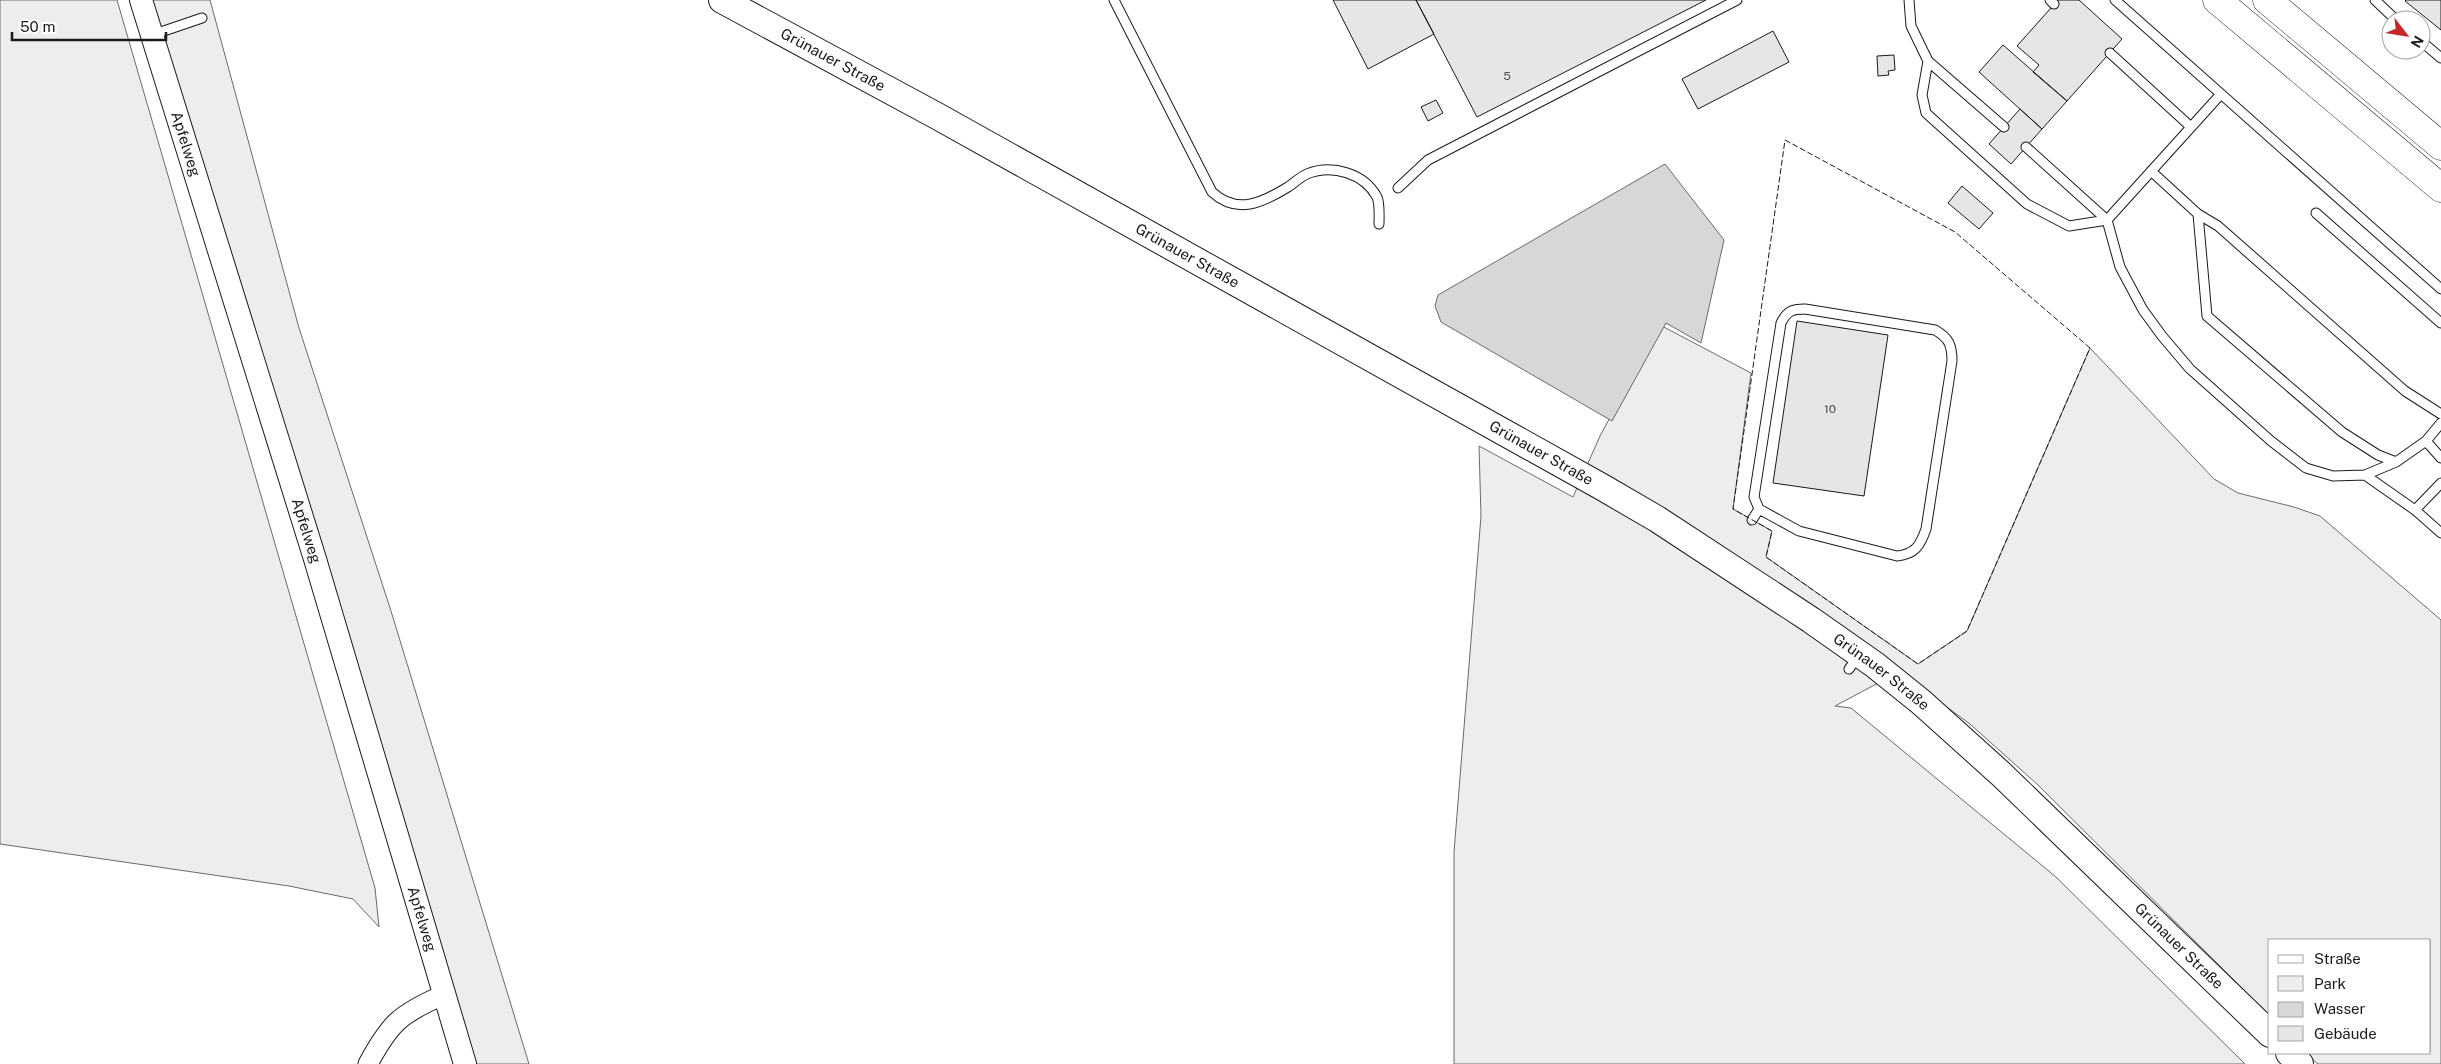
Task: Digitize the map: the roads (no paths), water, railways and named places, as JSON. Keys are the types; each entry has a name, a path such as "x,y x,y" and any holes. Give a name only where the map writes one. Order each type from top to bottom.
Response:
{"highway":[{"path":"2217,0 2441,188"},
{"path":"2267,0 2441,146"}],"main road":[{"name":"Grünauer Straße","path":"722,0 937,116 1602,487 1693,542 1854,662 1942,720 1994,767 2268,1032"},
{"path":"2290,1054 2300,1064"}],"street":[{"name":"Apfelweg","path":"141,0 315,560 465,1064"},
{"path":"368,1064 391,1025 406,1012 443,995"}],"lane":[{"path":"1114,0 1212,192 1222,202 1236,206 1275,195 1307,174 1332,169 1351,174 1370,188 1378,199 1379,224"},
{"path":"1398,188 1428,160 1737,0"},
{"path":"1909,0 1911,26 1928,61 2004,127"},
{"path":"2115,0 2441,289"},
{"path":"2375,0 2386,10"},
{"path":"151,35 202,18"},
{"path":"2431,50 2441,58"},
{"path":"2110,53 2191,127"},
{"path":"1928,61 1922,94 1926,113 2027,204 2069,226 2107,220 2221,94"},
{"path":"2026,147 2107,220 2120,267 2143,310 2190,369 2271,441 2306,468 2333,476 2365,475 2396,462 2426,441 2441,423"},
{"path":"2151,171 2198,214 2218,226 2405,391 2441,414"},
{"path":"2316,213 2441,323"},
{"path":"2198,214 2207,316 2342,432 2371,451 2396,462"},
{"path":"1794,309 1805,309 1935,330 1946,336 1952,346 1952,361 1926,529 1919,546 1909,554 1897,556 1799,531 1760,509 1754,497 1781,323 1785,314 1794,309"},
{"path":"2426,441 2441,458"},
{"path":"2365,475 2415,510 2441,534"},
{"path":"2415,510 2441,483"},
{"path":"1752,520 1760,509"}],"water":[{"path":"1665,164 1724,240 1701,343 1666,323 1612,421 1441,322 1435,306 1438,295"}]}
